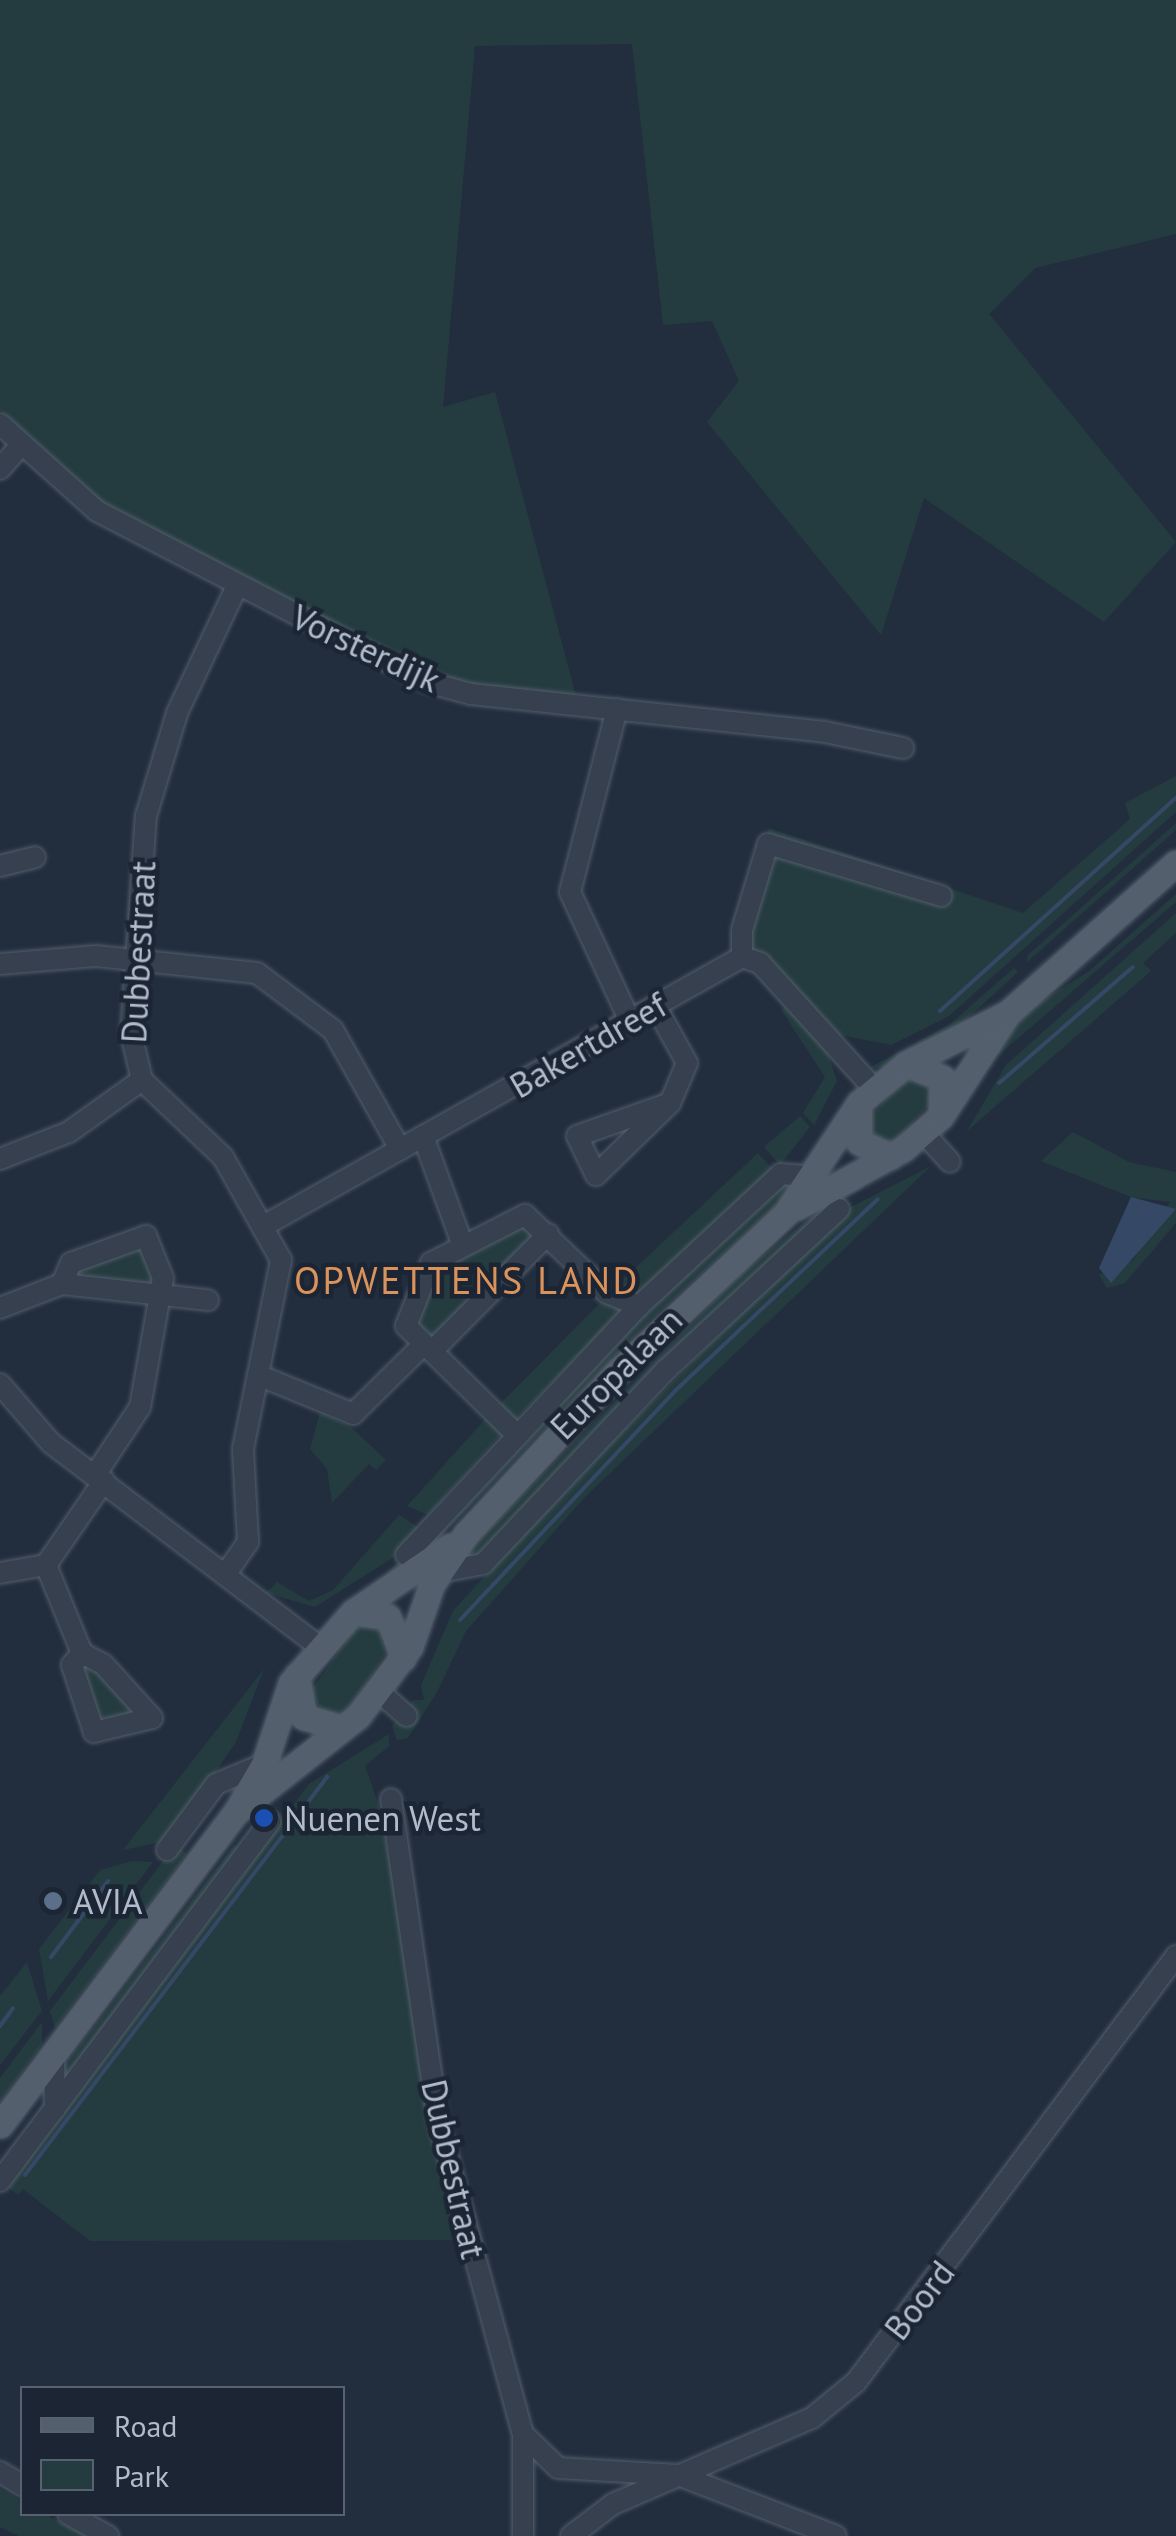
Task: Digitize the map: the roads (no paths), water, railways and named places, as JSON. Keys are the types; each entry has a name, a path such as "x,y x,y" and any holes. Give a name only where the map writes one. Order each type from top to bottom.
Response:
{"main road":[{"path":"932,1124 1008,1012 1176,862"},
{"path":"906,1064 1008,1012"},
{"path":"906,1064 942,1078 932,1124"},
{"name":"Europalaan","path":"342,1728 403,1658 440,1572 466,1534 618,1371 786,1213 867,1097 906,1064"},
{"path":"867,1097 858,1142 891,1156"},
{"name":"Europalaan","path":"786,1213 891,1156 932,1124"},
{"name":"Europalaan","path":"298,1675 352,1612 466,1534"},
{"path":"352,1612 388,1617 403,1658"},
{"path":"298,1675 304,1717 342,1728"},
{"path":"0,2125 236,1812 264,1764 298,1675"},
{"path":"236,1812 342,1728"}],"street":[{"name":"Vorsterdijk","path":"0,424 97,512 427,682 903,748"},
{"path":"0,469 22,444"},
{"name":"Dubbestraat","path":"227,1572 248,1542 244,1449 283,1276 267,1224 223,1157 142,1080 132,1056 134,959 146,816 178,713 238,586"},
{"path":"617,709 570,892 630,1021"},
{"path":"867,1097 784,988 742,957 742,930 768,844 941,896"},
{"path":"0,866 34,858"},
{"name":"Bakertdreef","path":"267,1224 742,957"},
{"path":"0,964 134,959 258,973 284,987 333,1030 400,1148"},
{"path":"656,1007 687,1063 670,1103"},
{"path":"0,1158 69,1132 142,1080"},
{"path":"932,1124 950,1162"},
{"path":"423,1136 462,1242"},
{"path":"406,1555 514,1433 639,1306 781,1174 813,1178"},
{"name":"Europalaan","path":"440,1572 483,1564 667,1369 838,1209"},
{"path":"514,1433 406,1326 430,1263 462,1242 525,1214 607,1293 639,1306"},
{"path":"258,1375 352,1414 548,1234"},
{"path":"0,1573 46,1564 140,1407 163,1278 146,1236 70,1264 62,1284"},
{"path":"0,1308 62,1284 208,1300"},
{"path":"0,1384 35,1428 227,1572 320,1648"},
{"path":"46,1564 82,1653"},
{"path":"378,1691 407,1716"},
{"path":"167,1850 216,1784 264,1764"},
{"name":"Dubbestraat","path":"391,1799 437,2116 524,2434 523,2536"},
{"path":"0,2181 270,1821"},
{"name":"Boord","path":"571,2536 613,2504 812,2418 856,2382 1176,1956"},
{"path":"54,2053 55,2109"},
{"path":"524,2434 558,2468 678,2475 836,2536"},
{"path":"72,2516 108,2536"}],"water":[{"path":"1131,1197 1176,1209 1111,1283 1099,1268"}],"waterway":[{"path":"940,1011 1176,798"},
{"path":"999,1083 1133,967"},
{"path":"460,1620 675,1391 878,1199"},
{"path":"25,2175 327,1777"},
{"path":"51,1957 108,1881"},
{"path":"0,2026 13,2008"}],"place":[{"name":"Nuenen West","path":"264,1818"},
{"name":"AVIA","path":"53,1901"}],"district":[{"name":"OPWETTENS LAND","path":"467,1280"}]}
